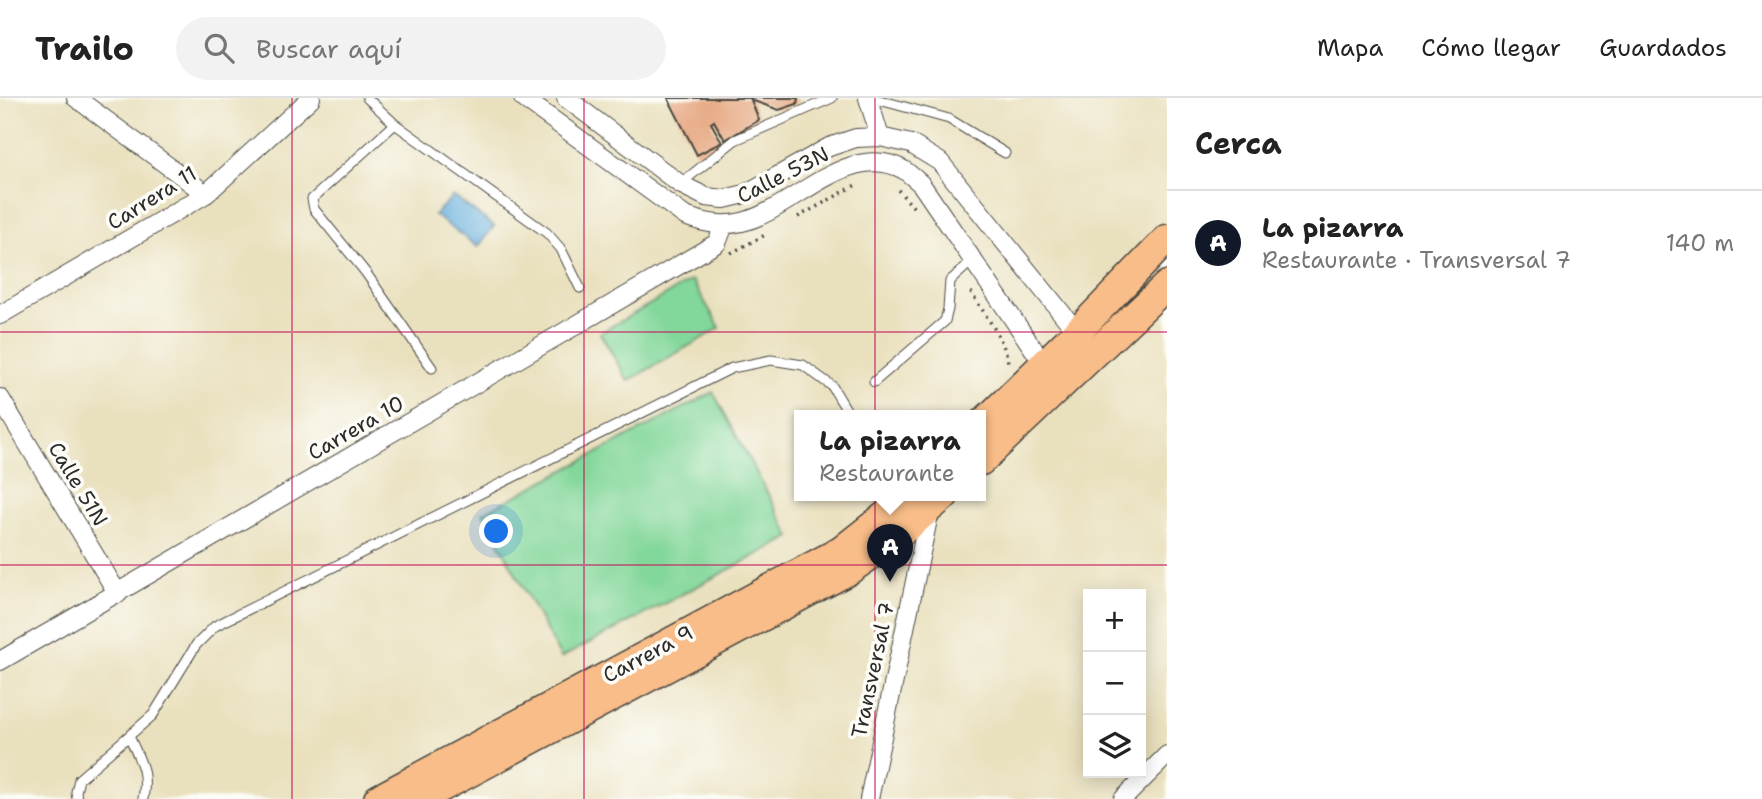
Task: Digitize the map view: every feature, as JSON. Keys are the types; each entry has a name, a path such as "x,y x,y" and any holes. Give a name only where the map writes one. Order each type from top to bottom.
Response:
{"main road":[{"path":"986,420 1077,332 1167,239"},
{"path":"986,456 1167,285"},
{"name":"Carrera 9","path":"378,799 842,550 916,501"},
{"name":"Carrera 9","path":"421,799 848,571 916,501"}],"street":[{"path":"76,98 206,194"},
{"name":"Carrera 11","path":"0,315 206,194 311,98"},
{"name":"Calle 53N","path":"523,98 685,216 706,223 724,225 744,222 836,172 858,164 883,164 904,170 921,184 1043,363"},
{"name":"Calle 53N","path":"566,98 680,184 706,197 724,199 745,194 829,147 856,138 880,137 911,144 940,162 1077,332"},
{"path":"870,98 880,137"},
{"name":"Carrera 10","path":"0,661 717,243 724,225"},
{"name":"Calle 51N","path":"0,398 118,594"},
{"name":"Transversal 7","path":"869,799 917,501"},
{"path":"1132,796 1167,755"}],"lane":[{"path":"367,98 396,124 547,233 561,249 580,288"},
{"path":"680,184 735,140 832,98"},
{"path":"870,98 948,119 1005,153"},
{"path":"396,124 312,199 314,209 366,273 432,368"},
{"path":"874,382 945,321 950,281 973,260"},
{"path":"77,799 79,779 153,715 196,645 215,626 732,368 771,360 803,365 832,386 846,410"},
{"path":"129,736 143,766 146,781 143,799"}],"path":[{"path":"791,221 864,181"},
{"path":"895,187 919,214"},
{"path":"731,253 767,234"},
{"path":"958,272 1009,360 1007,375"}],"green space":[{"path":"692,280 720,328 628,381 600,333"},
{"path":"713,392 791,537 561,658 483,513"}],"water":[{"path":"453,196 494,226 478,247 434,215"}],"building":[{"path":"668,98 798,98 797,104 779,110 751,100 759,120 725,140 714,121 711,123 722,142 697,155"}],"place":[{"name":"La pizarra","path":"890,582"}]}
